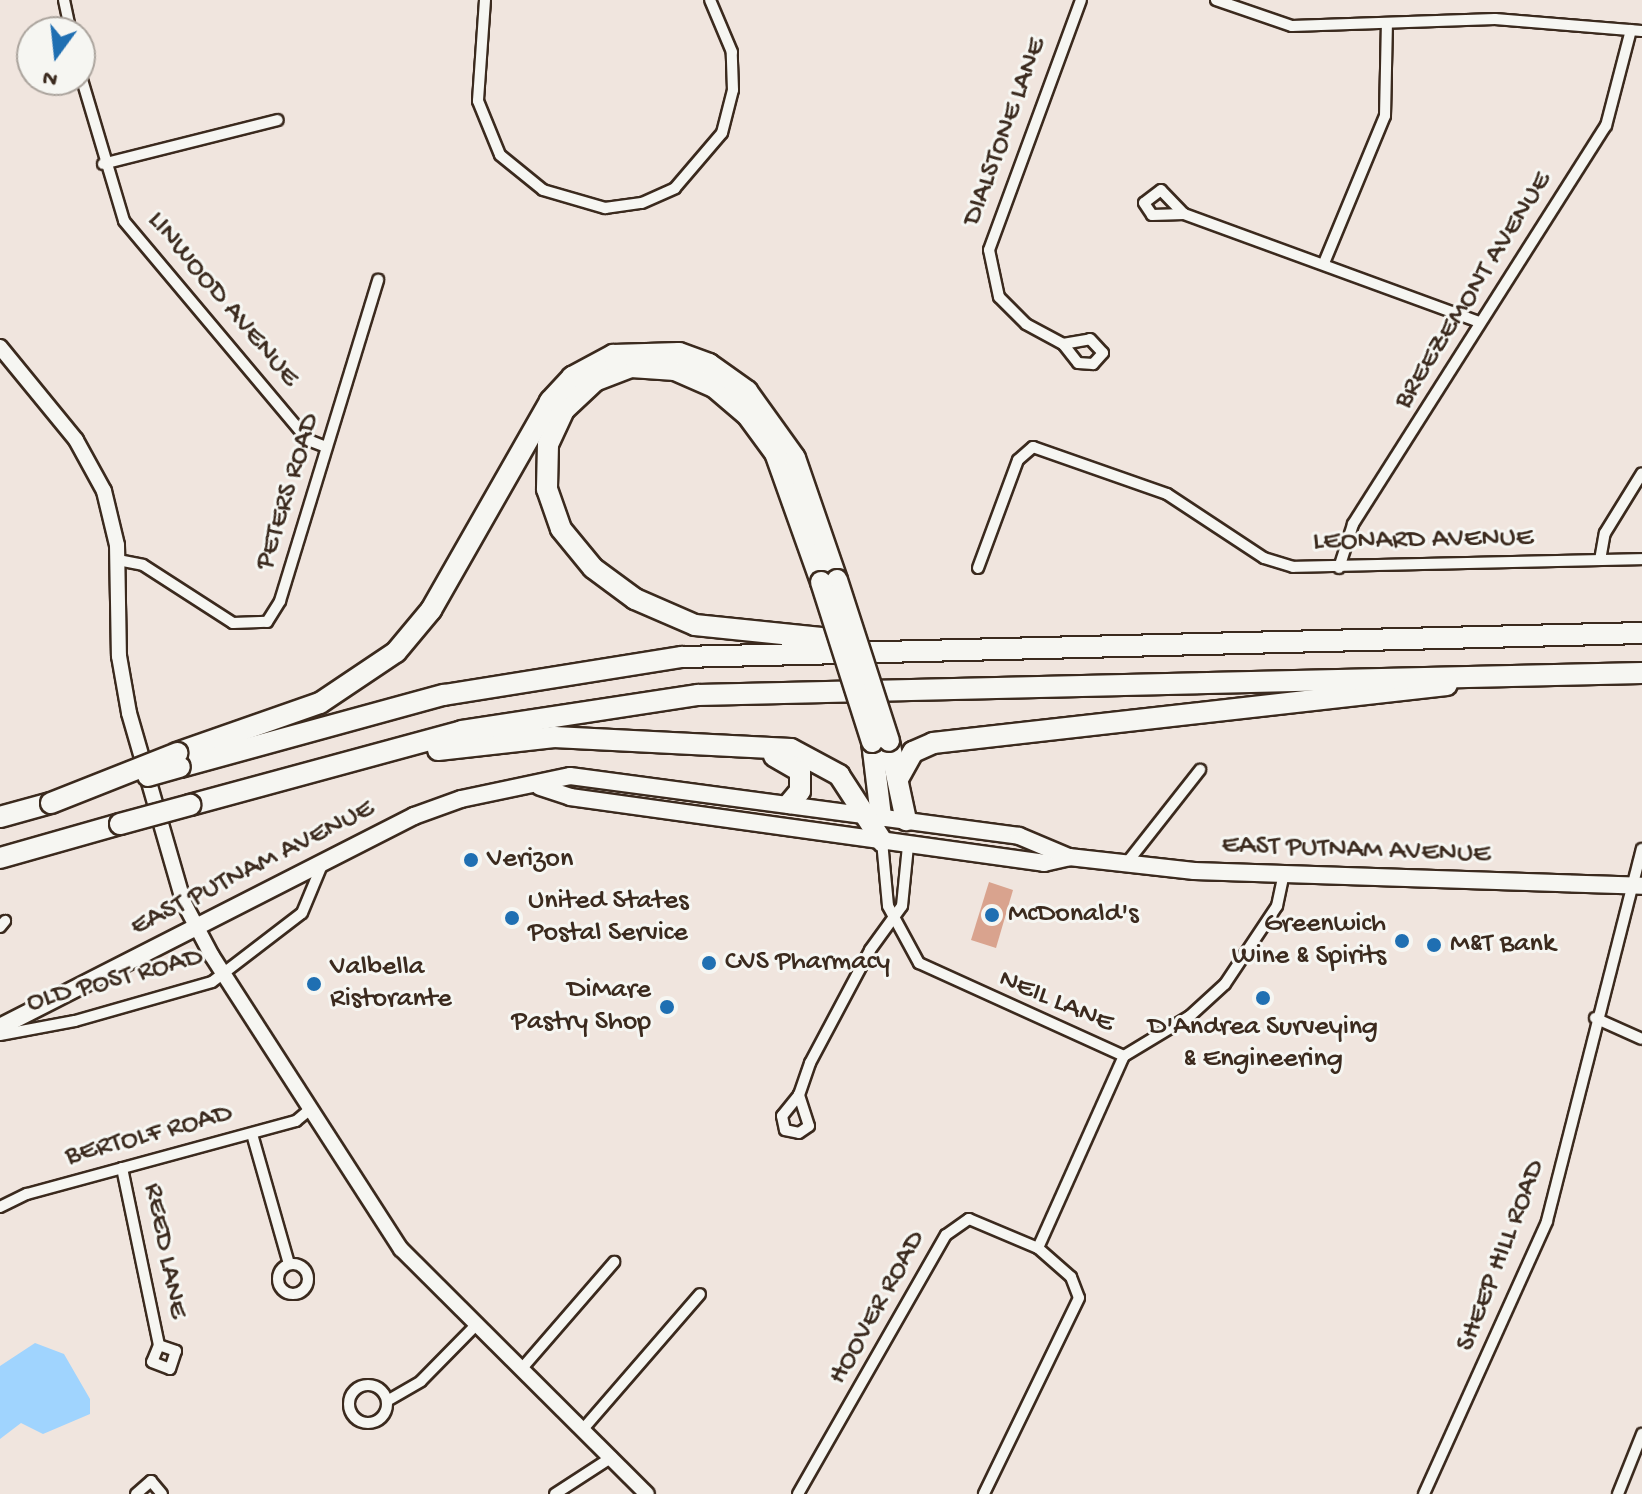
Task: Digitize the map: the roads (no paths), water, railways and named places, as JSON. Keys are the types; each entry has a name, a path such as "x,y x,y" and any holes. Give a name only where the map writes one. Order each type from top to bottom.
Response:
{"highway":[{"path":"0,817 178,760 312,706 389,659 431,610 550,401 572,377 613,355 646,350 694,358 753,397 795,458 829,581 881,742 898,779 906,820"},
{"path":"829,581 775,453 747,415 714,387 675,370 631,367 595,381 564,410 546,455 553,509 585,560 635,599 722,631 968,647"},
{"path":"178,760 444,695 587,668 730,653 1642,633"},
{"path":"0,858 323,768 509,722 698,695 1642,673"},
{"path":"898,779 913,752 933,743 1414,694 1480,677"},
{"path":"323,768 527,738 695,743 803,752 839,775 875,815"},
{"path":"881,742 875,815 882,841"},
{"path":"695,743 795,763 801,786 790,803"}],"main road":[{"name":"EAST PUTNAM AVENUE","path":"0,1027 196,928 327,857 442,805 540,787 552,779 587,777 1019,836 1069,857 1124,865 1284,874 1637,886"},
{"name":"EAST PUTNAM AVENUE","path":"540,787 570,797 908,846 1044,863 1069,857"},
{"path":"906,820 908,846"}],"street":[{"path":"485,0 478,101 500,155 543,190 605,208 642,203 675,188 722,133 733,90 732,52 710,0"},
{"name":"DIALSTONE LANE","path":"1063,344 1026,324 999,297 989,250 1081,0"},
{"path":"1216,0 1292,26 1520,19 1636,31"},
{"path":"1324,263 1385,116 1387,23"},
{"name":"BREEZEMONT AVENUE","path":"1339,568 1353,524 1606,126 1636,31"},
{"name":"LINWOOD AVENUE","path":"86,96 117,207 148,252 308,440 326,447"},
{"path":"103,164 278,120"},
{"path":"1184,214 1288,256 1324,263 1479,322"},
{"name":"PETERS ROAD","path":"118,560 143,565 233,623 254,627 267,622 280,601 378,280"},
{"path":"0,347 92,465 111,511 118,560 125,696 160,825 196,928 392,1239 524,1366 647,1494"},
{"name":"LEONARD AVENUE","path":"978,568 1014,467 1033,447 1167,494 1264,558 1293,567 1642,559"},
{"path":"1600,560 1605,533 1642,473"},
{"path":"1124,865 1147,845 1200,770"},
{"name":"NEIL LANE","path":"882,841 894,921 912,956 936,975 1124,1056 1190,1016 1225,984 1277,906 1284,874"},
{"path":"799,1095 862,964 902,906 908,846"},
{"name":"SHEEP HILL ROAD","path":"1424,1494 1547,1221 1595,1018 1637,886 1642,849"},
{"name":"OLD POST ROAD","path":"0,1035 153,1000 224,975 302,913 327,857"},
{"path":"1595,1018 1642,1039"},
{"path":"1038,1248 1124,1056"},
{"name":"BERTOLF ROAD","path":"0,1207 122,1168 252,1134 309,1110"},
{"path":"252,1134 289,1264"},
{"name":"REED LANE","path":"122,1168 159,1345"},
{"name":"HOOVER ROAD","path":"798,1494 950,1229 980,1220 1038,1248 1071,1277 1079,1298 984,1494"},
{"path":"524,1366 614,1262"},
{"path":"584,1428 700,1294"},
{"path":"387,1401 421,1381 478,1323"},
{"path":"1618,1494 1642,1434"},
{"path":"555,1494 612,1457"},
{"path":"136,1494 151,1481 162,1494"}],"water":[{"path":"35,1343 64,1354 90,1399 90,1414 43,1434 21,1423 0,1439 0,1366"}],"place":[{"name":"Verizon","path":"471,860"},
{"name":"McDonald's","path":"992,915"},
{"name":"United States Postal Service","path":"512,918"},
{"name":"Greenwich Wine & Spirits","path":"1402,941"},
{"name":"M&T Bank","path":"1434,945"},
{"name":"CVS Pharmacy","path":"709,963"},
{"name":"Valbella Ristorante","path":"314,984"},
{"name":"D'Andrea Surveying & Engineering","path":"1263,998"},
{"name":"DiMare Pastry Shop","path":"667,1007"}]}
